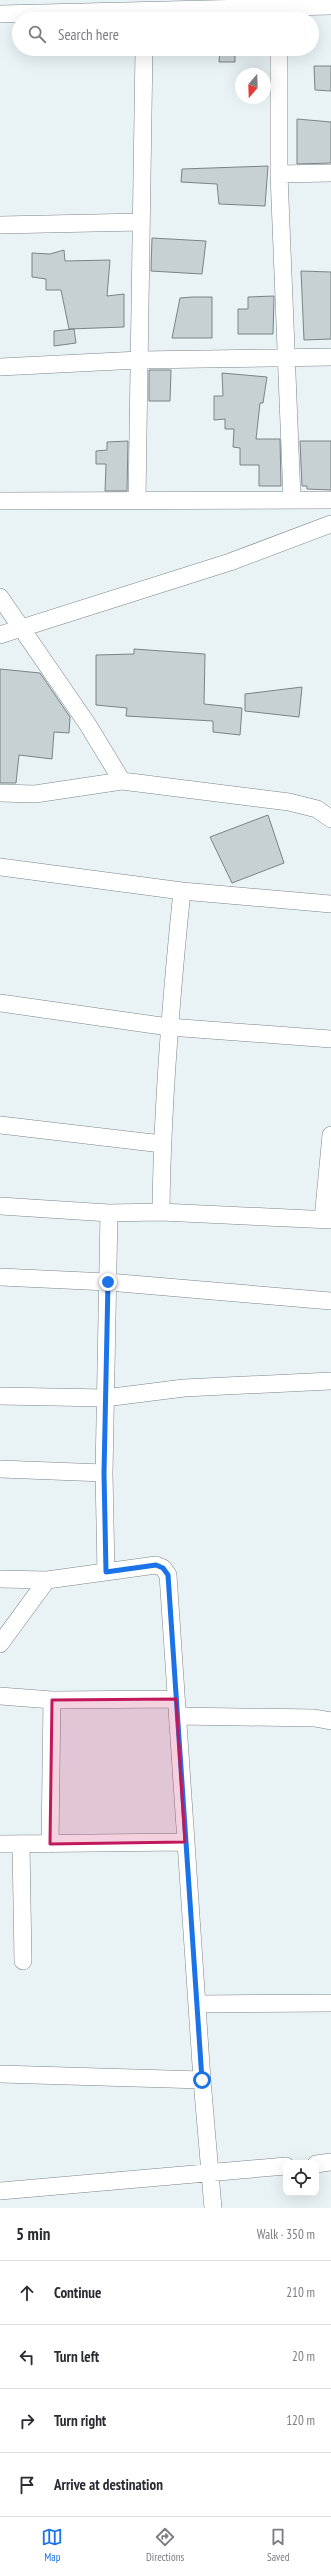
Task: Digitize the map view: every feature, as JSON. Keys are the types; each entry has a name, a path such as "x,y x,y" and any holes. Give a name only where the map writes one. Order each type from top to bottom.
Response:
{"street":[{"path":"202,12 331,6"},
{"path":"0,14 12,14"},
{"path":"137,499 144,56"},
{"path":"279,56 279,174 292,500"},
{"path":"279,174 331,174"},
{"path":"0,225 141,222"},
{"path":"0,368 139,360 331,357"},
{"path":"0,501 137,499 331,500"},
{"path":"0,635 230,562 331,524"},
{"path":"0,597 99,742 122,781"},
{"path":"0,793 35,794 122,781 289,802 317,809 331,819"},
{"path":"0,867 182,891 331,904"},
{"path":"161,1212 162,1144 169,1027 182,891"},
{"path":"0,1003 169,1027 331,1039"},
{"path":"0,1125 162,1144"},
{"path":"0,1206 109,1213 161,1212 327,1220 331,1135"},
{"path":"106,1572 104,1473 109,1213"},
{"path":"0,1277 108,1282 331,1301"},
{"path":"0,1396 105,1398 184,1388 331,1381"},
{"path":"0,1469 104,1473"},
{"path":"0,1579 47,1580 156,1565 163,1568 168,1575 185,1842 202,2080 213,2208"},
{"path":"0,1644 47,1580"},
{"path":"0,1696 52,1700 176,1699"},
{"path":"50,1844 52,1700"},
{"path":"178,1716 314,1718 331,1721"},
{"path":"0,1844 185,1842"},
{"path":"21,1844 23,1961"},
{"path":"197,2004 331,2003"},
{"path":"0,2074 202,2080"},
{"path":"319,2164 331,2162"},
{"path":"0,2191 283,2166"}],"highlighted area":[{"path":"176,1699 185,1842 50,1844 52,1700"}],"building":[{"path":"219,56 235,56 235,62 219,62"},
{"path":"314,66 331,66 331,91 315,90"},
{"path":"297,119 331,122 331,163 297,164"},
{"path":"268,166 265,206 219,204 217,184 181,182 182,169"},
{"path":"152,238 206,241 202,274 151,271"},
{"path":"64,250 65,261 110,260 107,296 124,294 124,327 69,329 61,290 46,290 46,279 32,277 32,253 50,254"},
{"path":"301,271 331,272 331,339 304,340"},
{"path":"274,296 273,334 238,334 238,309 248,309 248,297"},
{"path":"212,297 212,338 172,338 180,298"},
{"path":"74,329 76,343 54,346 54,331"},
{"path":"149,370 171,370 170,401 149,401"},
{"path":"222,373 267,377 263,403 260,403 256,439 280,439 281,486 259,486 259,465 240,465 240,448 233,447 234,429 225,429 225,419 214,420 214,396 223,396"},
{"path":"128,441 127,491 105,491 106,464 96,464 96,451 107,450 107,442"},
{"path":"300,441 331,441 331,490 307,489 307,486 302,486"},
{"path":"134,649 205,654 204,704 242,708 240,735 213,732 213,721 126,716 127,708 96,705 96,655 134,654"},
{"path":"0,669 40,673 70,717 69,733 54,732 52,759 19,755 16,783 0,783"},
{"path":"302,687 299,717 245,711 245,694"},
{"path":"268,815 284,863 232,883 210,837"}],"route":[{"path":"108,1282 105,1352 104,1473 106,1572 156,1565 163,1568 168,1575 202,2080"}]}
